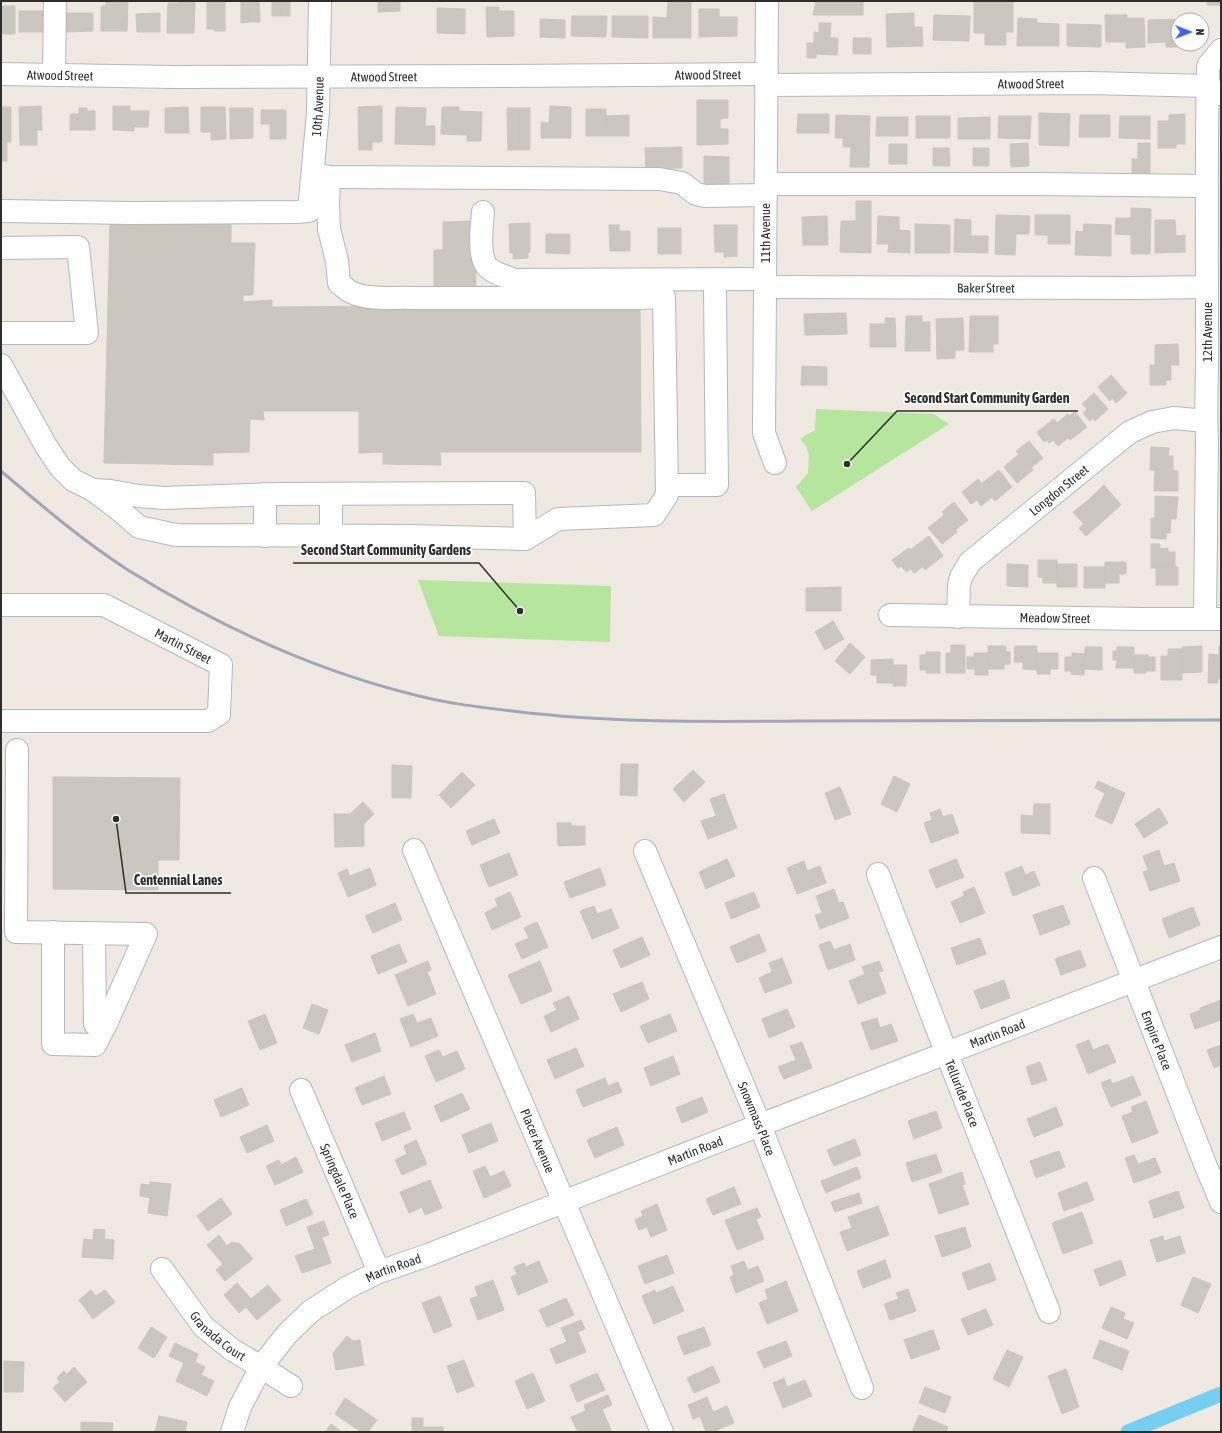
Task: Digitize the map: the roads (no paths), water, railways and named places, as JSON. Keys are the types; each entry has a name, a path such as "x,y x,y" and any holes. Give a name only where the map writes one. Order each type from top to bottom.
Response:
{"street":[{"path":"54,74 55,1"},
{"name":"10th Avenue","path":"1,211 132,213 309,211 321,176 318,112 320,1"},
{"name":"11th Avenue","path":"767,1 764,433 776,463"},
{"name":"12th Avenue","path":"1213,619 1211,434 1207,350 1206,186 1214,90 1208,66 1221,50"},
{"name":"Atwood Street","path":"1,74 174,76 513,76 1090,83 1214,90"},
{"path":"1,365 46,446 60,467 73,480 93,490 139,527 176,535 409,536 525,539 558,520 654,515 667,495 664,297 379,298 358,295 349,291 339,283 337,261 329,229 328,202 321,176 660,179 682,183 696,194 705,196 766,190 1039,184 1206,186"},
{"name":"Baker Street","path":"483,212 481,246 486,265 492,270 514,280 1139,288 1207,287"},
{"path":"1,248 78,247 87,333 1,333"},
{"path":"667,485 717,485 715,290"},
{"name":"Longdon Street","path":"958,616 960,581 970,562 1130,432 1152,422 1174,418 1211,434"},
{"path":"93,490 164,498 265,494 524,493 525,539"},
{"path":"265,494 265,536"},
{"path":"331,494 331,536"},
{"path":"164,498 165,533"},
{"name":"Martin Street","path":"1,605 104,605 221,665 219,714 208,721 1,721"},
{"name":"Meadow Street","path":"890,615 1213,619"},
{"path":"16,750 9,890 9,932 53,932 146,934 106,1024 95,1045 53,1044 53,932"},
{"name":"Placer Avenue","path":"414,850 662,1432"},
{"name":"Snowmass Place","path":"645,851 760,1125 862,1388"},
{"name":"Telluride Place","path":"878,874 946,1052 1050,1312"},
{"name":"Empire Place","path":"1094,878 1204,1164 1221,1202"},
{"path":"94,933 95,1024 106,1024"},
{"name":"Martin Road","path":"232,1432 240,1407 262,1367 287,1334 311,1311 348,1286 379,1272 428,1255 946,1052 1221,947"},
{"name":"Springdale Place","path":"301,1090 379,1272"},
{"name":"Granada Court","path":"162,1269 203,1326 231,1349 262,1367 290,1386"}],"waterway":[{"path":"1128,1432 1221,1394"}],"railway":[{"path":"1,471 63,523 111,559 195,609 265,643 337,672 374,684 436,700 548,715 657,721 1221,720"}],"place":[{"name":"Second Start Community Garden","path":"847,464"},
{"name":"Second Start Community Gardens","path":"520,611"},
{"name":"Centennial Lanes","path":"116,819"}]}
